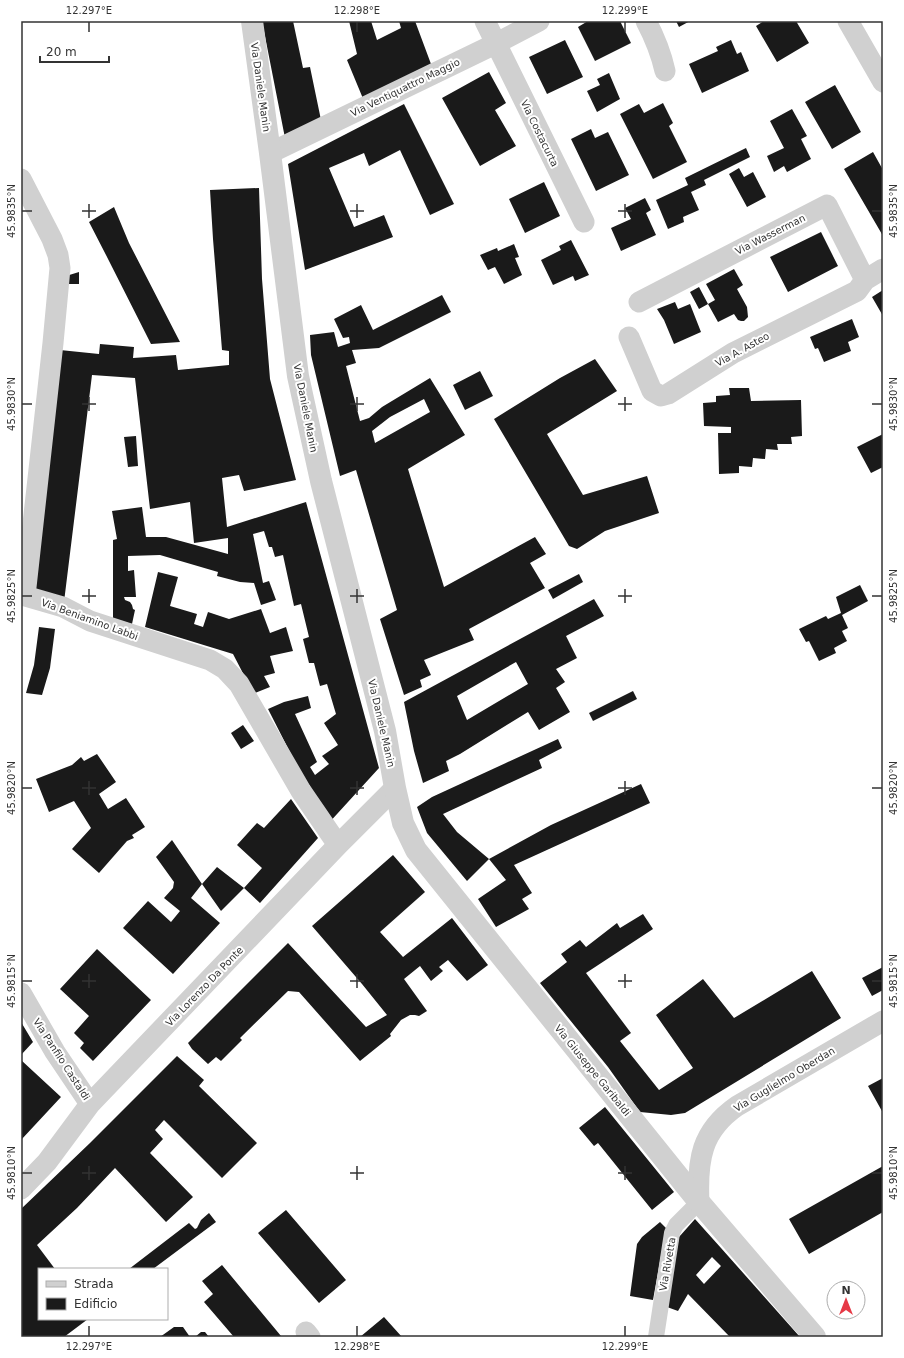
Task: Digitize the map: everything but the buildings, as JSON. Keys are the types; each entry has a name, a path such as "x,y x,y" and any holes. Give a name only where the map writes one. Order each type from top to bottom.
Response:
{"street":[{"name":"Via Daniele Manin","path":"252,21 298,376 321,481 385,731 395,788"},
{"name":"Via Costacurta","path":"484,21 584,222"},
{"name":"Via Ventiquattro Maggio","path":"270,153 496,44 540,21"},
{"path":"646,21 656,39 665,71"},
{"path":"848,21 883,82"},
{"name":"Via Beniamino Labbi","path":"21,179 52,239 58,256 60,268 54,343 25,596 63,607 90,621 210,660 225,669 239,684 301,791 338,845"},
{"name":"Via Wasserman","path":"639,302 827,205 865,280"},
{"name":"Via A. Asteo","path":"629,337 652,391 661,396 668,394 733,353 857,291 865,280 883,269"},
{"path":"21,609 90,621"},
{"name":"Via Lorenzo Da Ponte","path":"21,1189 47,1162 90,1104 338,845 395,788"},
{"name":"Via Giuseppe Garibaldi","path":"395,788 403,823 416,850 698,1202 815,1337"},
{"name":"Via Panfilo Castaldi","path":"21,993 55,1052 90,1104"},
{"name":"Via Guglielmo Oberdan","path":"698,1202 699,1168 701,1156 711,1131 725,1115 737,1106 883,1021"},
{"name":"Via Rivetta","path":"656,1337 672,1234 676,1225 698,1202"}]}
